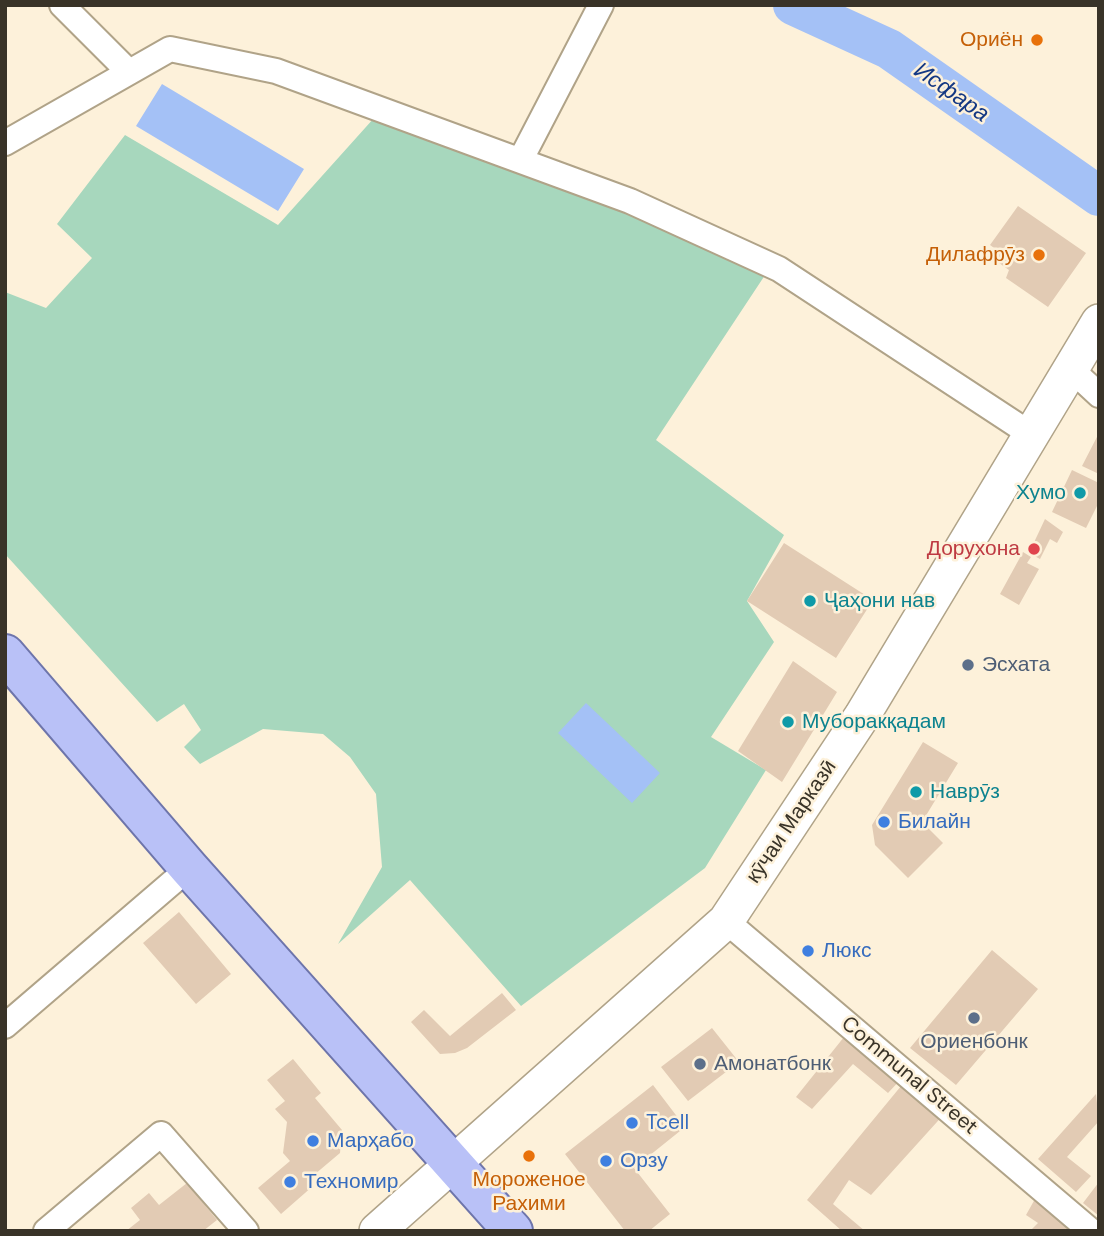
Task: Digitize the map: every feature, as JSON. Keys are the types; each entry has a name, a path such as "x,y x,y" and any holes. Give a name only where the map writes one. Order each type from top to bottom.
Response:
{"main road":[{"name":"кӯчаи Марказӣ","path":"377,1231 726,921 862,716 1099,322"},
{"path":"5,654 189,867 513,1231"}],"street":[{"path":"62,5 129,72"},
{"path":"521,159 601,5"},
{"path":"5,143 170,49 276,71 630,201 779,269 1032,435"},
{"path":"1072,370 1099,395"},
{"path":"5,1027 189,867"},
{"name":"Communal Street","path":"726,921 1091,1231"},
{"path":"46,1231 161,1134 246,1231"}],"green space":[{"path":"383,108 773,263 656,440 784,535 747,601 774,642 711,737 766,770 705,868 521,1006 410,880 338,944 382,867 376,794 350,757 323,734 263,729 200,764 184,747 201,730 184,704 157,722 5,554 5,292 46,308 92,258 57,224 125,135 278,225"}],"water":[{"path":"162,84 304,169 278,211 136,126"},
{"path":"586,703 660,773 632,803 558,733"}],"building":[{"name":"Дилафрӯз","path":"1018,206 1086,253 1048,307 1006,278 1009,270 992,258 997,250 990,245"},
{"path":"1099,433 1099,474 1082,466"},
{"name":"Хумо","path":"1072,470 1099,483 1099,502 1086,528 1052,512"},
{"path":"1045,519 1063,532 1057,543 1050,539 1040,559 1029,553"},
{"name":"Ҷаҳони нав","path":"784,543 873,600 836,658 747,601"},
{"path":"1023,552 1031,557 1027,563 1039,569 1019,605 1000,594"},
{"name":"Муборакқадам","path":"793,661 837,692 782,782 738,751"},
{"name":"Наврӯз","path":"923,742 958,763 922,822 943,843 908,878 875,845 872,825"},
{"path":"179,912 231,974 196,1004 143,943"},
{"name":"Ориенбонк","path":"992,950 1038,989 956,1085 910,1048"},
{"path":"502,993 516,1010 467,1048 455,1053 440,1054 411,1022 424,1010 450,1036"},
{"name":"Амонатбонк","path":"712,1028 739,1062 688,1101 661,1067"},
{"path":"848,1032 902,1078 888,1093 853,1064 812,1109 796,1097"},
{"name":"Марҳабо","path":"293,1059 321,1093 315,1098 342,1130 340,1153 308,1180 313,1186 281,1214 258,1188 290,1161 283,1153 287,1122 275,1109 285,1101 267,1080"},
{"path":"906,1080 946,1112 871,1195 849,1180 833,1204 865,1231 842,1231 807,1200"},
{"name":"Орзу","path":"653,1085 685,1127 634,1168 670,1214 649,1231 625,1231 565,1154"},
{"path":"1096,1094 1099,1121 1067,1157 1091,1176 1076,1192 1038,1159"},
{"path":"1099,1182 1099,1216 1083,1203"},
{"path":"187,1183 217,1220 203,1231 126,1231 140,1220 131,1208 149,1193 159,1205"},
{"path":"1035,1199 1076,1231 1030,1231 1038,1223 1026,1215"}],"waterway":[{"name":"Исфара","path":"793,5 889,49 1099,196"}],"place":[{"name":"Ориён","path":"1037,40"},
{"name":"Дилафрӯз","path":"1039,255"},
{"name":"Хумо","path":"1080,493"},
{"name":"Дорухона","path":"1034,549"},
{"name":"Ҷаҳони нав","path":"810,601"},
{"name":"Эсхата","path":"968,665"},
{"name":"Муборакқадам","path":"788,722"},
{"name":"Наврӯз","path":"916,792"},
{"name":"Билайн","path":"884,822"},
{"name":"Люкс","path":"808,951"},
{"name":"Ориенбонк","path":"974,1018"},
{"name":"Амонатбонк","path":"700,1064"},
{"name":"Tcell","path":"632,1123"},
{"name":"Марҳабо","path":"313,1141"},
{"name":"Мороженое Рахими","path":"529,1156"},
{"name":"Орзу","path":"606,1161"},
{"name":"Техномир","path":"290,1182"}]}
